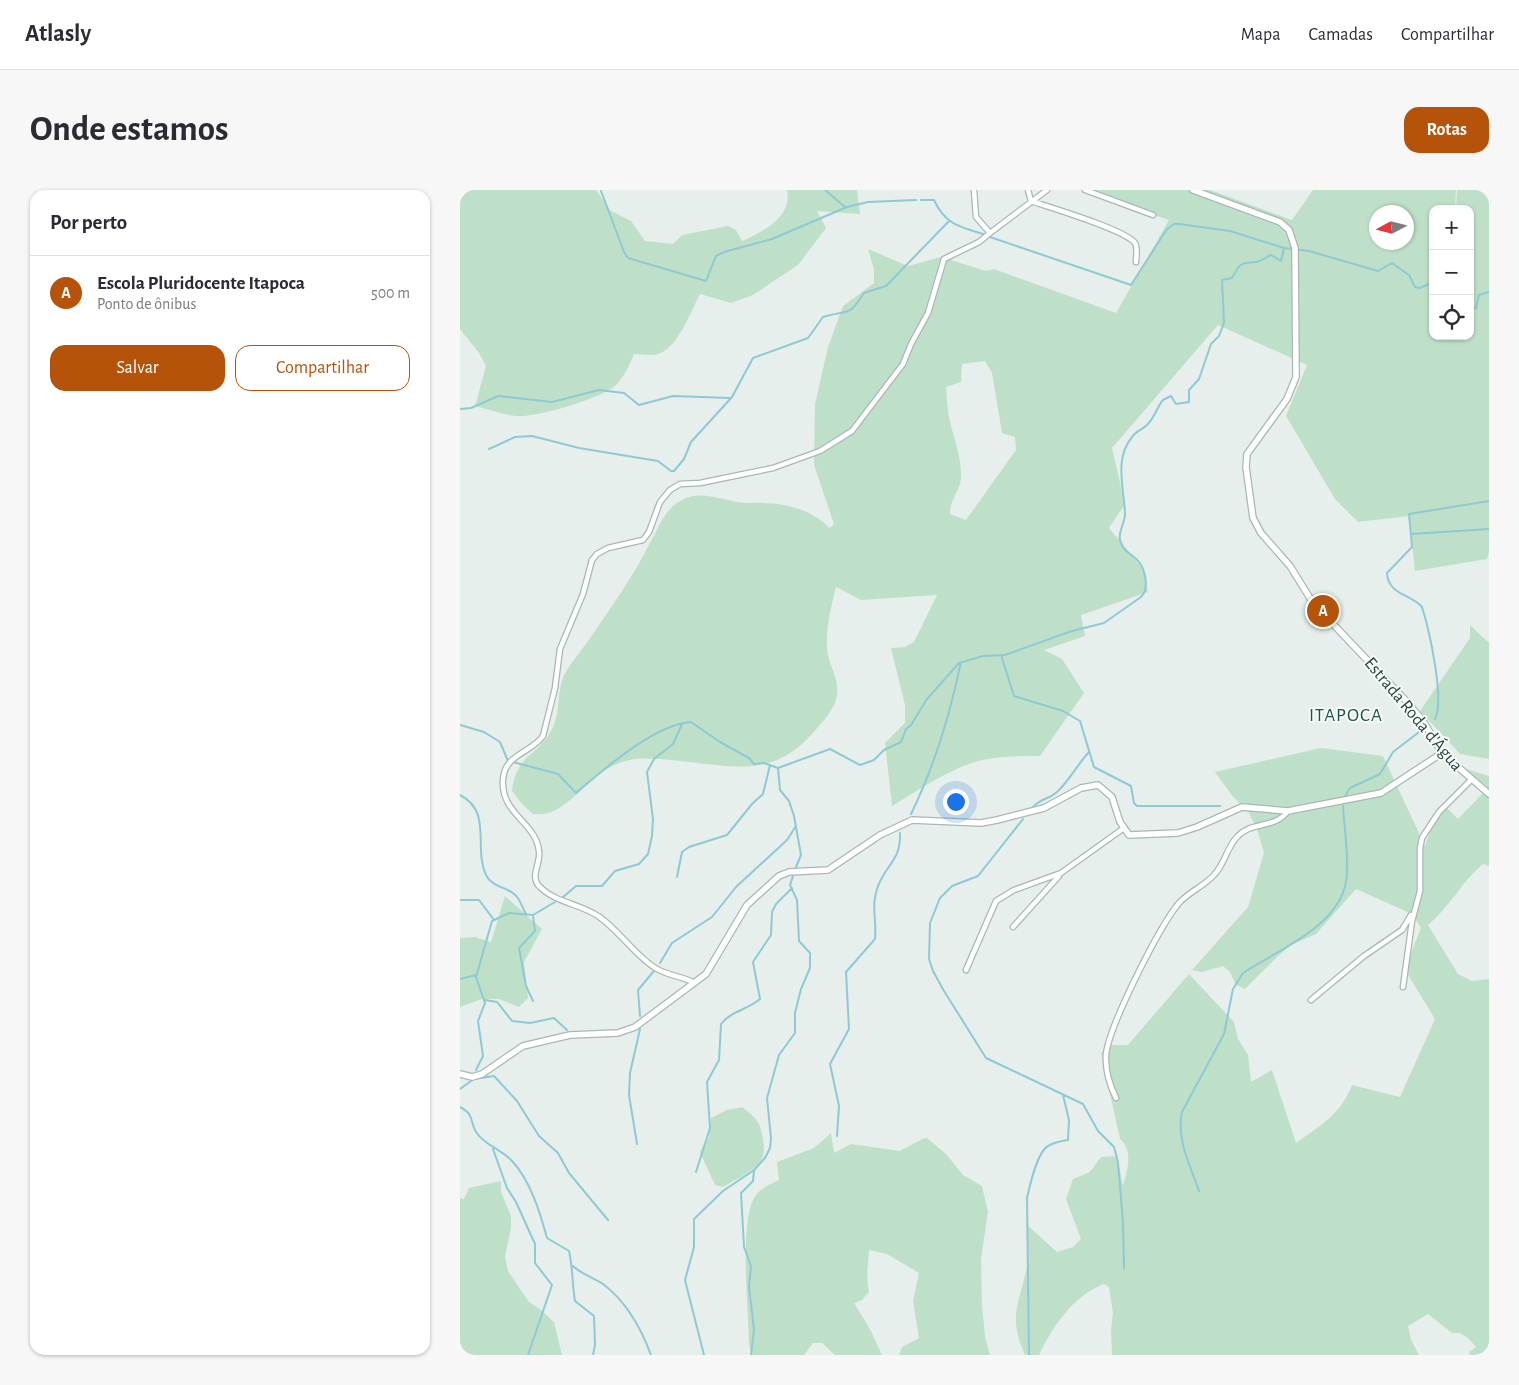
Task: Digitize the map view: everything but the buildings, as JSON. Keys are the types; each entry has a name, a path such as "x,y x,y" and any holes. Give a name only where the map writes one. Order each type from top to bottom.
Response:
{"street":[{"path":"974,190 975,214 983,227 990,233"},
{"path":"1028,190 1031,201"},
{"path":"693,982 657,969 598,915 572,906 540,887 535,874 540,851 532,835 507,804 503,779 507,767 511,759 539,742 542,736 555,688 563,638 580,604 592,560 597,554 608,548 643,540 649,532 660,502 670,490 680,484 700,483 772,468 820,452 852,430 903,364 910,344 926,318 944,259 979,242 1047,190"},
{"path":"1086,190 1153,215"},
{"name":"Estrada Roda d'Água","path":"1193,190 1271,218 1289,230 1295,251 1296,377 1287,399 1247,454 1246,467 1255,523 1290,566 1313,603 1413,709 1442,753 1489,794"},
{"path":"1031,201 1115,230 1136,245 1136,262"},
{"path":"460,1074 472,1077 482,1074 523,1046 570,1035 618,1033 635,1027 706,974 746,905 779,876 790,872 828,870 880,835 912,820 981,823 997,820 1044,808 1081,788 1098,785 1112,797 1120,822 1129,835 1178,833 1197,827 1242,807 1288,811 1381,794 1442,753"},
{"path":"1403,988 1414,909 1420,891 1420,848 1424,834 1439,812 1471,780"},
{"path":"1116,1098 1107,1072 1106,1058 1109,1040 1119,1014 1166,924 1183,899 1217,872 1238,835 1247,829 1275,822 1288,811"},
{"path":"1013,927 1061,873 1124,828"},
{"path":"966,970 991,908 996,901 1014,890 1061,873"},
{"path":"1311,1000 1364,956 1402,930 1414,909"}],"green space":[{"path":"460,190 596,190 611,211 631,221 645,241 673,244 682,235 728,226 736,230 742,241 767,228 781,216 788,200 787,190 857,190 860,214 817,211 826,228 798,265 753,295 731,303 700,294 678,337 672,344 658,354 634,354 622,377 610,389 585,401 569,406 538,414 516,416 475,406 486,366 479,353 460,329"},
{"path":"1083,190 1210,190 1292,220 1313,190 1456,190 1455,205 1429,205 1429,340 1474,340 1474,205 1456,205 1457,190 1489,190 1489,552 1487,559 1415,571 1409,516 1358,522 1335,499 1286,416 1307,365 1218,325 1112,448 1125,504 1109,528 1143,569 1148,592 1081,615 1085,636 1044,650 1062,659 1084,693 1040,756 1017,756 978,761 955,770 892,806 885,743 905,723 905,705 891,648 905,647 914,642 937,595 861,600 836,587 829,621 827,647 837,684 836,700 824,720 797,748 781,758 764,764 747,766 656,759 630,760 606,769 572,799 552,812 533,814 522,804 512,791 514,779 523,762 548,737 553,727 557,715 563,678 622,590 661,522 669,510 679,501 701,495 741,502 771,503 802,510 830,528 834,524 814,465 815,404 828,347 843,306 874,283 874,269 868,249 908,266 941,257 986,271 994,269 1116,313 1169,220","holes":["985,361 992,373 1002,433 1015,437 1016,450 966,520 950,514 950,508 959,487 961,470 947,406 946,387 961,382 962,364"]},
{"path":"1470,625 1489,643 1489,759 1460,754 1420,711 1470,638"},
{"path":"1321,748 1383,756 1425,846 1433,826 1447,808 1458,819 1484,792 1463,768 1489,776 1489,866 1483,864 1428,925 1458,974 1472,981 1489,979 1489,1355 1470,1355 1469,1352 1476,1347 1469,1339 1460,1333 1452,1333 1428,1314 1408,1326 1411,1340 1419,1355 1112,1355 1111,1329 1113,1313 1109,1287 1104,1284 1083,1296 1065,1313 1039,1355 1025,1355 1019,1340 1016,1317 1029,1256 1026,1224 1057,1252 1073,1247 1081,1239 1066,1199 1073,1179 1090,1172 1101,1157 1117,1156 1123,1186 1128,1168 1128,1155 1127,1149 1120,1139 1101,1053 1111,1045 1128,1045 1189,974 1234,1022 1238,1039 1248,1055 1251,1082 1272,1070 1296,1143 1336,1111 1352,1085 1400,1097 1435,1019 1407,973 1409,958 1421,928 1412,914 1356,889 1316,934 1291,945 1245,989 1236,985 1230,972 1223,966 1202,972 1192,970 1248,907 1264,853 1257,829 1249,813 1231,794 1215,772"},
{"path":"505,896 542,929 524,962 528,998 519,1007 499,999 482,999 460,1007 460,938 475,937 491,942"},
{"path":"742,1107 759,1124 764,1143 762,1158 760,1162 743,1176 723,1187 715,1185 700,1152 709,1137 711,1118 727,1110"},
{"path":"831,1133 834,1153 851,1144 900,1151 927,1138 946,1154 963,1175 982,1186 988,1212 981,1259 982,1305 985,1337 990,1355 899,1355 902,1347 919,1338 913,1301 919,1273 887,1254 869,1250 867,1278 869,1292 862,1300 854,1303 870,1329 882,1355 835,1355 822,1343 813,1343 804,1355 752,1355 749,1345 746,1269 749,1211 756,1195 768,1185 779,1180 777,1162 814,1148"},
{"path":"501,1181 501,1192 511,1216 511,1228 505,1257 508,1271 529,1302 554,1322 562,1355 460,1355 460,1198 464,1199 469,1188"}],"waterway":[{"path":"825,190 845,207"},
{"path":"601,191 628,258 706,281 716,256 724,252 772,239 847,207 868,202 916,200"},
{"path":"921,200 934,200 938,208 948,219 967,229 983,234"},
{"path":"489,449 515,437 532,436 579,448 658,461 671,471 674,471 684,459 691,442 732,397 753,358 808,338 823,317 847,311 854,306 864,293 886,286 949,221"},
{"path":"990,237 1131,285 1167,229 1174,224 1179,224 1230,231 1284,248 1309,251 1378,271 1392,263 1409,275 1415,287 1420,288 1429,284"},
{"path":"513,762 558,774 576,793 615,761 646,739 677,725 691,722 720,742 749,758 754,764 764,763 778,768 830,749 860,765 874,760 884,750 901,742 906,729 911,725 927,699 959,663 983,656 1005,655 1072,631 1104,623 1141,597 1146,585 1145,575 1141,566 1128,553 1120,540 1125,514 1121,474 1126,446 1134,435 1150,422 1163,400 1171,396 1176,404 1189,402 1189,390 1199,379 1211,344 1219,336 1224,323 1222,280 1232,278 1243,264 1258,261 1271,255 1281,261 1284,248"},
{"path":"1474,308 1476,308 1479,295 1489,292"},
{"path":"460,409 471,408 498,396 552,402 599,390 624,393 639,405 673,396 730,398"},
{"path":"1435,719 1438,710 1437,681 1432,647 1422,607 1391,586 1387,573 1412,547 1409,514 1489,501"},
{"path":"1411,534 1489,529"},
{"path":"1001,655 1014,696 1063,711 1080,721 1094,767 1131,786 1134,803 1137,806 1220,806"},
{"path":"911,814 920,796 941,740 961,662"},
{"path":"562,898 576,886 602,886 615,871 639,864 648,854 653,819 647,772 654,759 673,744 682,724"},
{"path":"460,725 484,732 500,742 508,761"},
{"path":"1344,798 1350,788 1380,774 1393,752 1423,729"},
{"path":"1032,808 1057,792 1089,752"},
{"path":"677,877 682,852 689,847 727,835 752,804 763,794 770,765"},
{"path":"778,768 780,790 789,801 794,816 801,855 796,867"},
{"path":"460,795 470,802 479,820 481,853 486,875 492,883 514,894 520,901 526,914"},
{"path":"1199,1191 1182,1142 1182,1112 1224,1034 1233,989 1243,973 1305,936 1319,925 1341,898 1347,874 1343,806"},
{"path":"1023,819 978,876 952,886 940,898 930,923 929,959 944,991 986,1058 1083,1104 1098,1131 1114,1147 1118,1162 1123,1223 1124,1268"},
{"path":"660,963 672,943 712,917 736,887 787,840 796,826"},
{"path":"837,1136 839,1106 830,1064 849,1029 846,972 875,939 875,895 880,881 898,850 900,833"},
{"path":"704,1355 685,1280 694,1247 694,1219 723,1191 754,1170 765,1158 770,1148 771,1138 767,1098 779,1055 795,1033 795,1013 801,989 810,968 810,953 799,941 797,900 790,885 793,876"},
{"path":"696,1172 710,1128 707,1082 719,1060 721,1024 729,1016 760,999 753,962 771,935 772,912 776,904 792,888"},
{"path":"460,900 479,900 494,920"},
{"path":"476,1070 483,1056 478,1021 485,1003 476,977 492,921 509,913 533,915 555,902"},
{"path":"533,915 535,931 519,948 526,986 533,1001"},
{"path":"640,1016 638,990 654,971"},
{"path":"460,979 476,975"},
{"path":"485,1000 497,1002 512,1021 530,1023 554,1018 567,1030"},
{"path":"637,1144 629,1095 630,1073 640,1029"},
{"path":"460,1089 474,1079 494,1076 517,1101 539,1136 558,1153 569,1173 608,1220"},
{"path":"1029,1355 1027,1198 1034,1169 1044,1149 1058,1142 1068,1140 1069,1120 1063,1095"},
{"path":"460,1107 470,1115 479,1136 508,1157 524,1177 534,1197 547,1238 569,1251 575,1301 594,1316 595,1345 593,1355"},
{"path":"493,1149 507,1188 516,1202 535,1244 535,1263 552,1285 528,1355"},
{"path":"751,1355 754,1329 749,1287 751,1266 744,1247 741,1193 753,1181 754,1170"},
{"path":"573,1266 612,1291 638,1325 651,1355"}],"place":[{"name":"Escola Pluridocente Itapoca","path":"1323,611"}],"district":[{"name":"ITAPOCA","path":"1346,714"}]}
